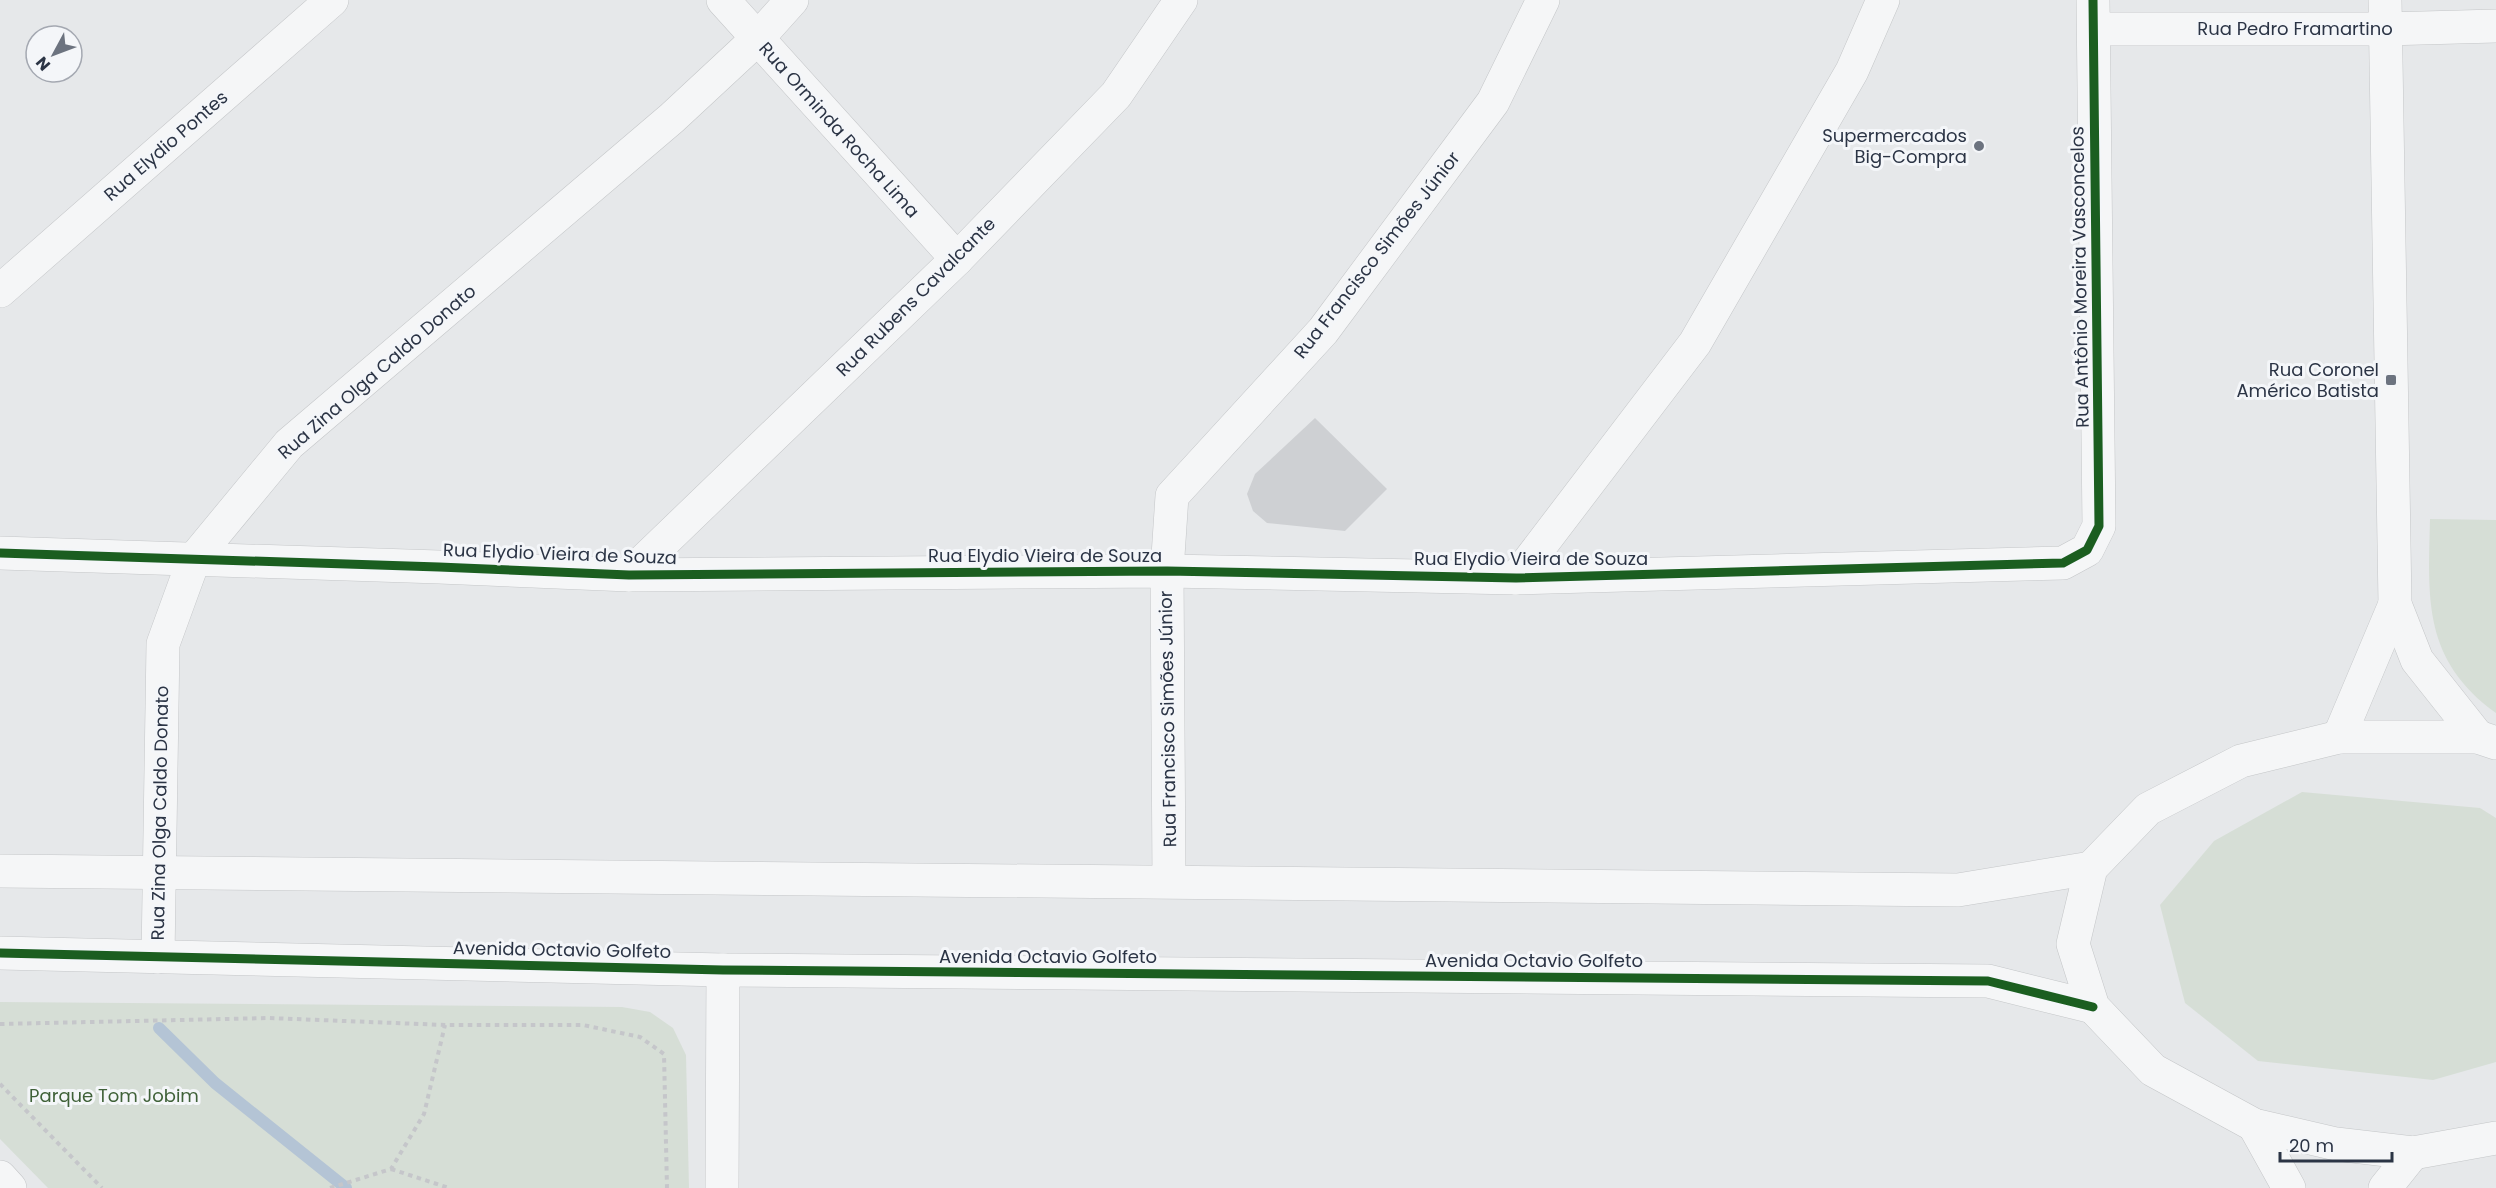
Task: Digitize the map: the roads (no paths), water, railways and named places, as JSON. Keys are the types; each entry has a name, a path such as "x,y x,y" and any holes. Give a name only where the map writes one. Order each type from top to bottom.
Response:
{"street":[{"name":"Rua Elydio Pontes","path":"0,291 332,0"},
{"name":"Rua Orminda Rocha Lima","path":"723,0 957,259"},
{"name":"Rua Zina Olga Caldo Donato","path":"158,957 163,644 194,559 289,444 672,118 757,39 792,0"},
{"name":"Rua Rubens Cavalcante","path":"629,575 957,259 1116,95 1180,0"},
{"name":"Rua Francisco Simões Júnior","path":"1169,881 1167,571 1172,496 1323,331 1493,102 1543,0"},
{"path":"1516,578 1695,344 1852,71 1883,0"},
{"name":"Rua Pedro Framartino","path":"2094,14 2385,15 2496,26"},
{"name":"Rua Antônio Moreira Vasconcelos","path":"2087,550 2099,526 2094,14"},
{"path":"2385,15 2395,604 2417,660 2487,740"},
{"name":"Rua Elydio Vieira de Souza","path":"0,553 629,575 1167,571 1516,578 2063,563 2087,550"},
{"path":"2339,737 2395,604"},
{"path":"2487,740 2339,737 2241,761 2148,809 2091,868 2073,944 2093,1007 2153,1070 2254,1125 2336,1144 2413,1153 2496,1138"},
{"path":"0,871 1958,890 2091,868"},
{"name":"Avenida Octavio Golfeto","path":"0,952 723,970 1988,981 2093,1007"},
{"path":"722,1188 723,970"},
{"path":"2254,1125 2289,1188"},
{"path":"2385,1188 2413,1153"},
{"path":"0,1177 10,1188"}],"waterway":[{"path":"159,1028 215,1083 346,1188"}],"place":[{"name":"Supermercados Big-Compra","path":"1979,146"},
{"name":"Rua Coronel Américo Batista","path":"2391,380"}],"park label":[{"name":"Parque Tom Jobim","path":"114,1096"}]}
